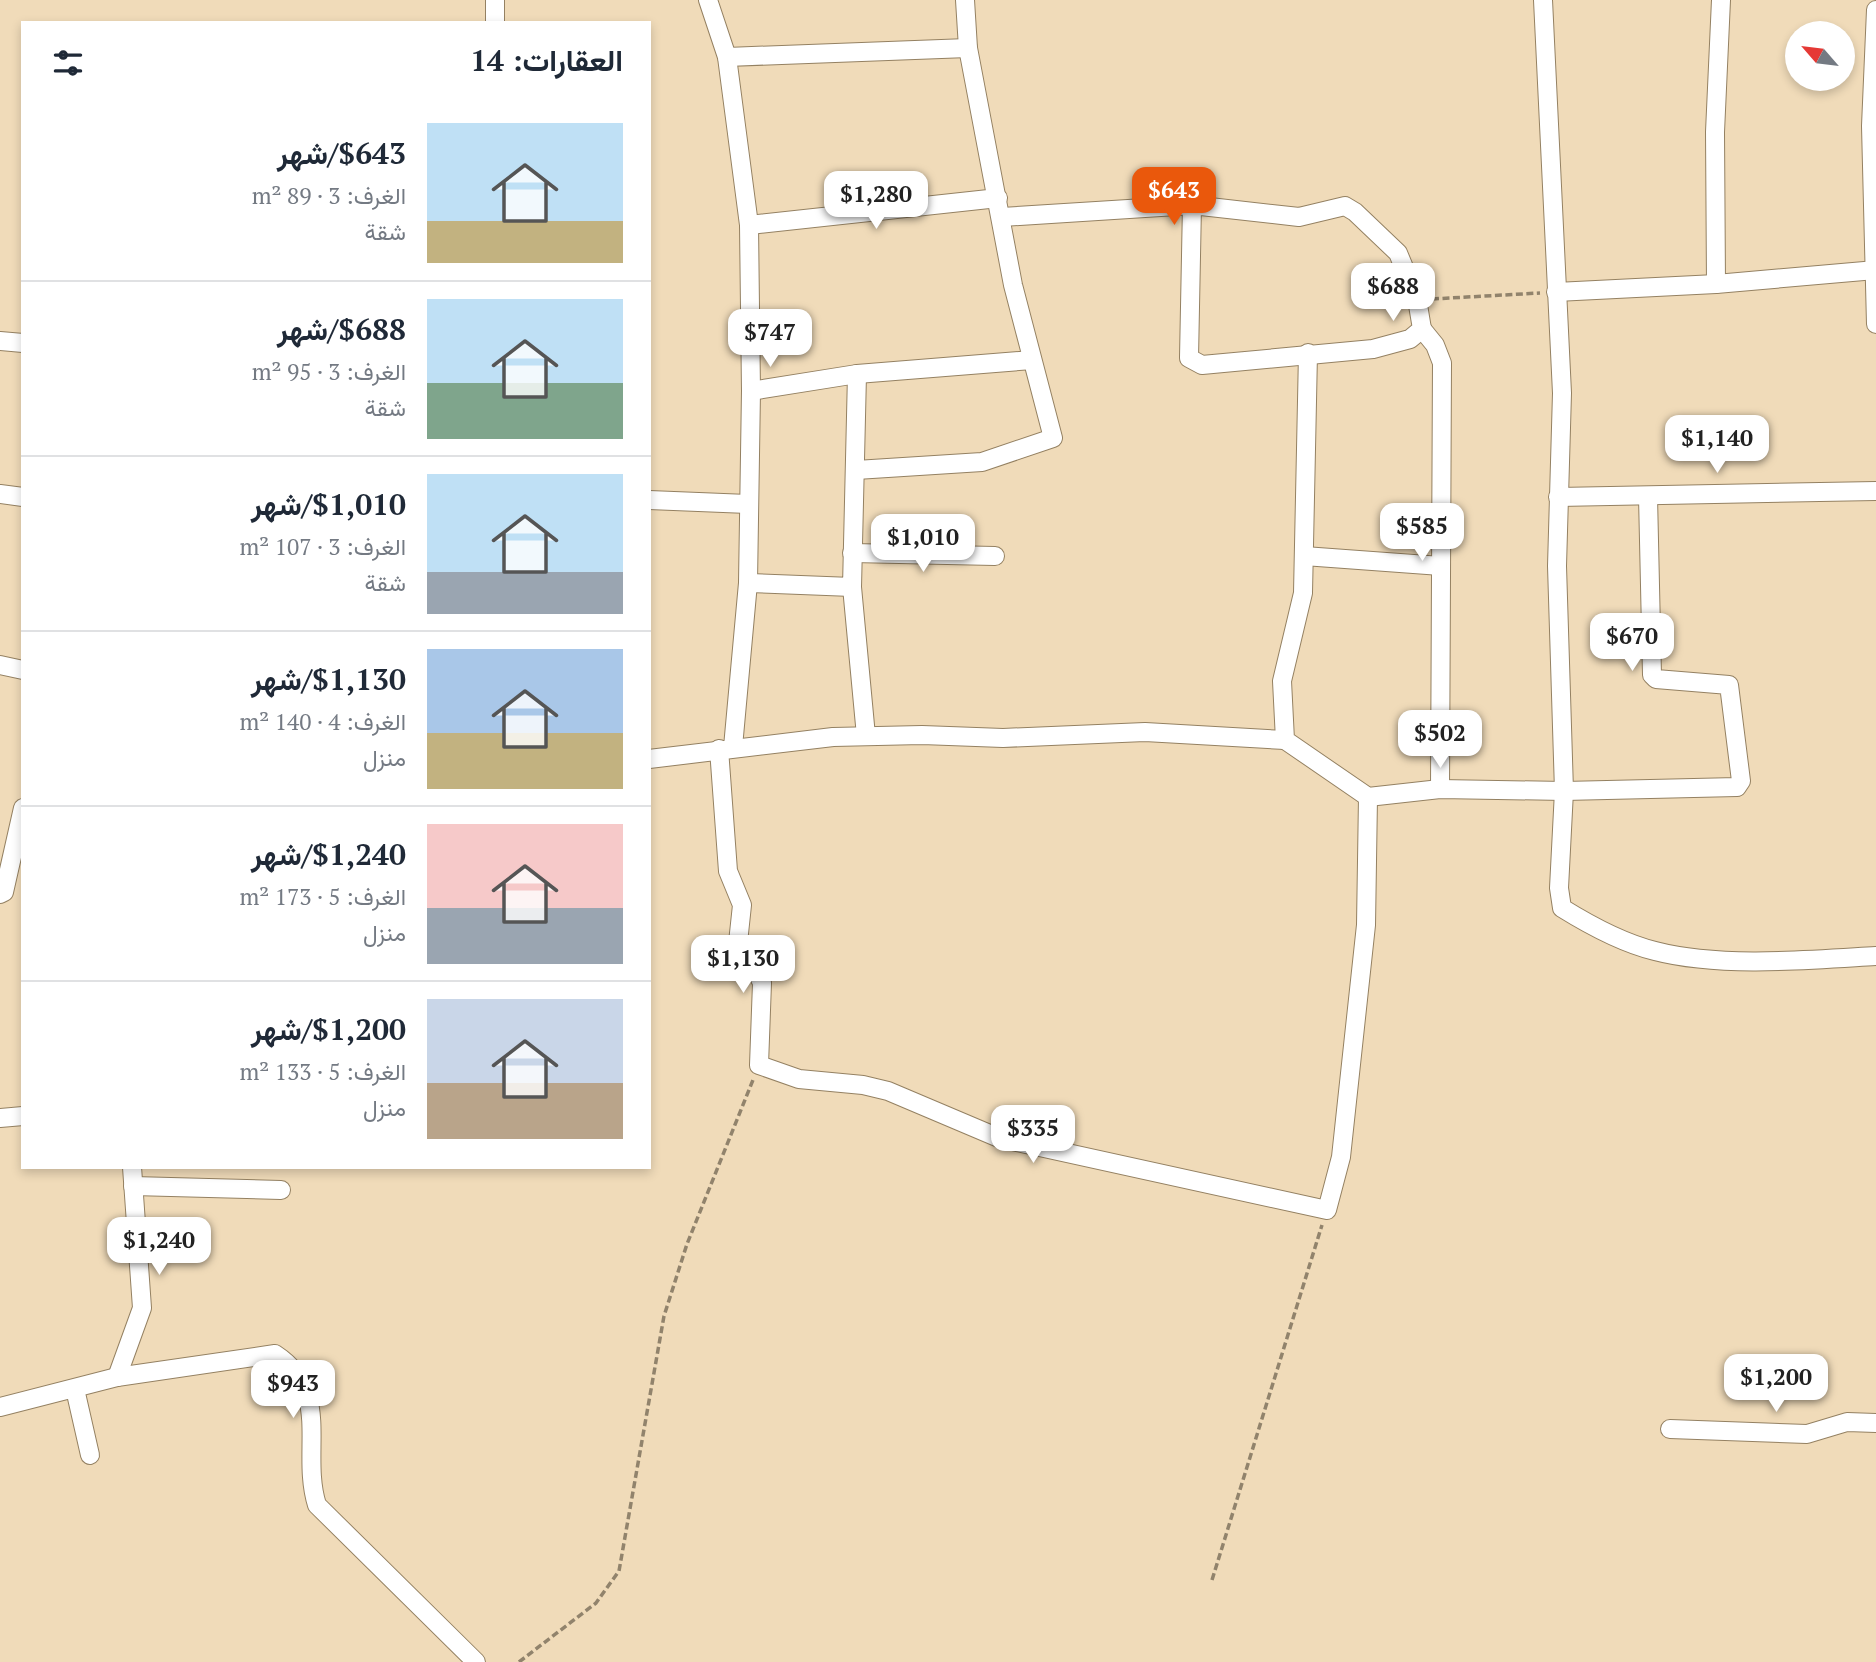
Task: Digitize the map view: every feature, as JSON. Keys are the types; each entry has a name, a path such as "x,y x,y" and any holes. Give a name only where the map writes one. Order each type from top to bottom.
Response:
{"street":[{"path":"495,0 495,21"},
{"path":"708,0 727,57 750,225 748,583 726,748 728,871 742,905 737,952 742,963 756,970 762,983 759,1065 799,1079 863,1084 888,1091 999,1138 1327,1210 1341,1157 1366,925 1367,797"},
{"path":"856,470 982,462 1051,440 1054,434 1031,360 1013,285 968,48 965,0"},
{"path":"1543,0 1562,393 1557,566 1564,791 1559,888 1562,908 1591,927 1655,951 1701,957 1785,961 1876,956"},
{"path":"1716,284 1715,132 1721,0"},
{"path":"1876,10 1871,126 1876,324"},
{"path":"727,57 968,48"},
{"path":"750,225 998,198"},
{"path":"1002,218 1192,205 1299,217 1345,206 1398,253 1417,299 1422,330 1435,345 1442,363 1440,789"},
{"path":"1192,205 1189,358 1202,365 1373,349 1410,339 1422,330"},
{"path":"1556,292 1716,284 1875,270"},
{"path":"0,341 21,343"},
{"path":"1286,740 1282,681 1303,593 1308,353"},
{"path":"751,391 857,374 1031,360"},
{"path":"857,374 852,587 866,736"},
{"path":"1558,497 1876,491"},
{"path":"0,494 21,498"},
{"path":"651,759 726,748 866,736 1003,738 1145,732 1286,740 1367,797 1440,789 1734,790 1741,781 1729,685 1657,679 1652,675 1648,496"},
{"path":"651,500 748,504"},
{"path":"852,553 995,556"},
{"path":"1304,556 1441,566"},
{"path":"748,583 852,587"},
{"path":"0,665 21,670"},
{"path":"0,894 4,892 21,817"},
{"path":"0,1118 21,1116"},
{"path":"117,1377 142,1308 133,1176 281,1190"},
{"path":"0,1407 117,1377 275,1354 293,1366 306,1391 313,1424 310,1481 317,1505 477,1662"},
{"path":"75,1389 90,1455"},
{"path":"1670,1429 1807,1434 1847,1422 1876,1423"}],"path":[{"path":"1417,299 1556,292"},
{"path":"519,1662 596,1603 619,1571 664,1316 687,1244 759,1065"},
{"path":"1212,1580 1327,1210"}]}
